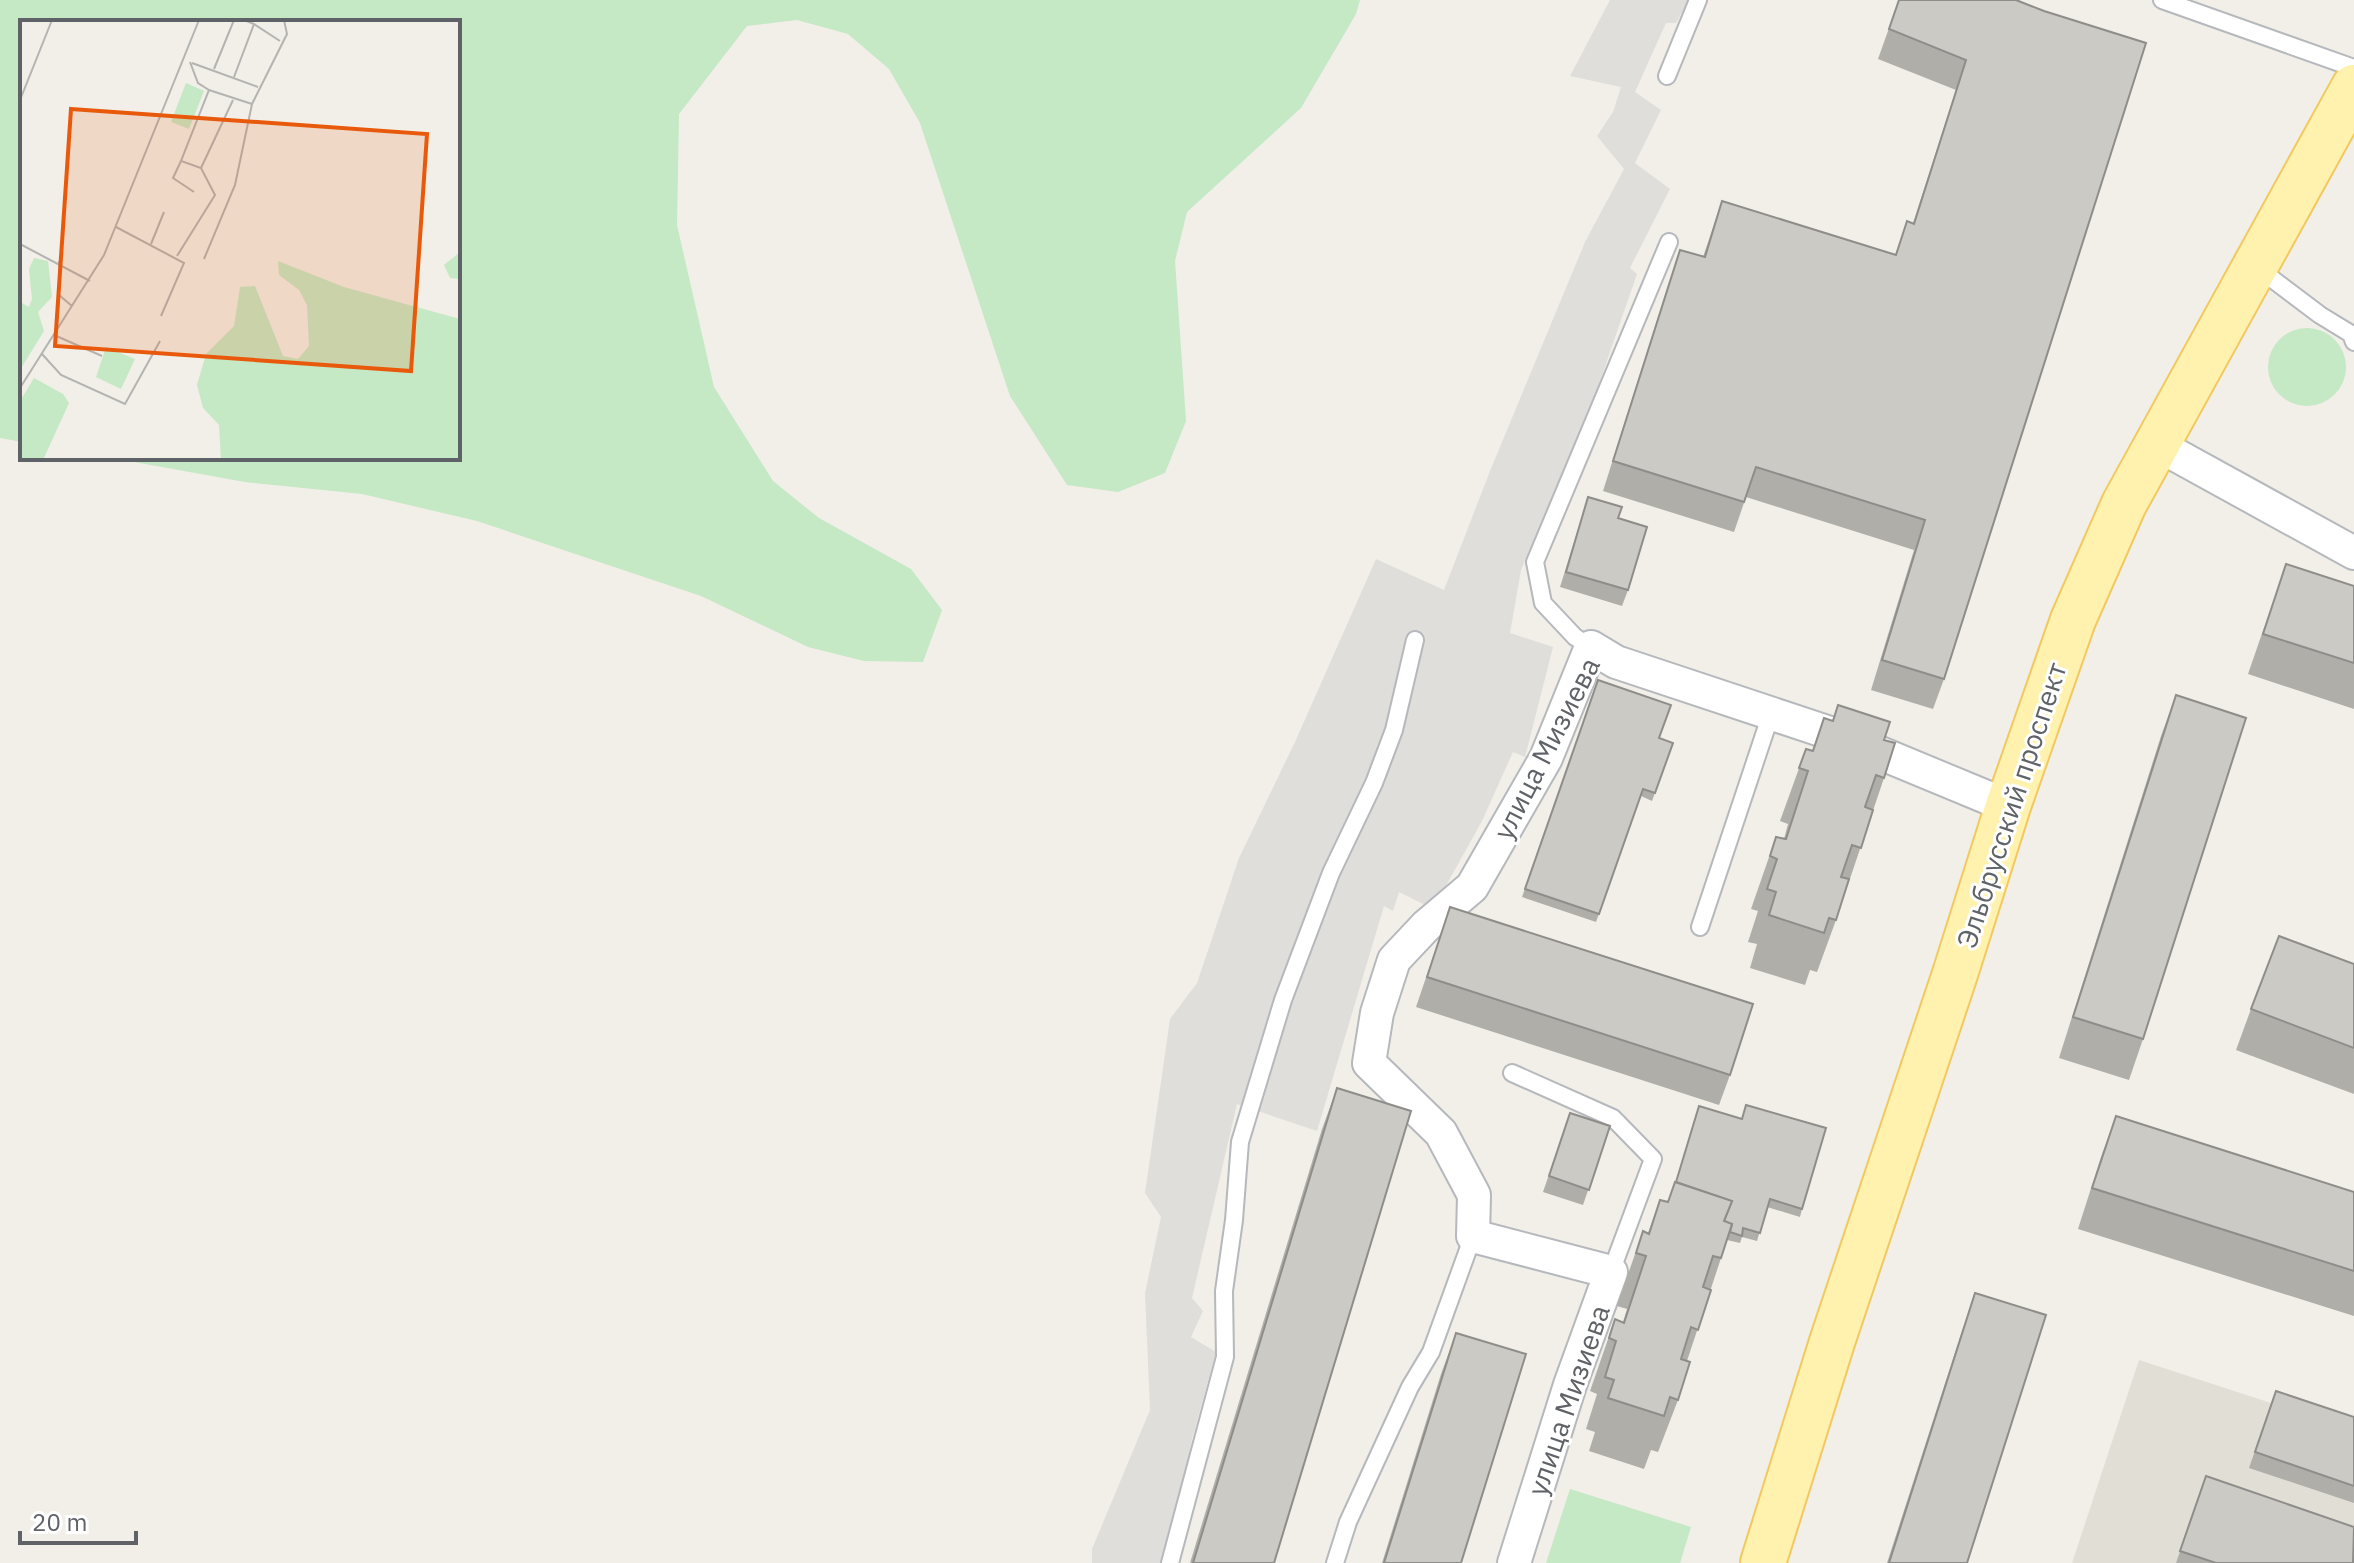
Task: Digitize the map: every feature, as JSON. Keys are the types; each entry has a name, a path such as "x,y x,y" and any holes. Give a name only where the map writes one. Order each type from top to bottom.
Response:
{"main road":[{"name":"Эльбрусский проспект","path":"1763,1563 1832,1342 2008,806 2073,620 2101,551 2156,444 2354,87"}],"street":[{"path":"2156,444 2354,553"},
{"name":"улица Мизиева","path":"1514,1563 1570,1385 1611,1272 1473,1236 1474,1195 1441,1133 1369,1063 1377,1013 1394,960 1426,926 1472,887 1546,758 1591,647 1616,662 1839,736 2008,806"}],"lane":[{"path":"1667,76 1698,0"},
{"path":"2162,0 2354,68"},
{"path":"1591,647 1575,637 1543,603 1535,562 1669,242"},
{"path":"2255,266 2320,315 2351,334 2354,342"},
{"path":"1170,1563 1225,1357 1224,1291 1240,1142 1283,1000 1325,887 1374,783 1394,730 1415,640"},
{"path":"1700,927 1771,714"},
{"path":"1512,1073 1613,1118 1653,1159 1611,1272"},
{"path":"1335,1563 1348,1522 1410,1387 1431,1352 1473,1236"}],"shaded area":[{"path":"1610,0 1689,0 1676,23 1666,23 1635,92 1661,110 1635,163 1670,189 1630,268 1637,274 1592,404 1521,570 1510,633 1553,647 1525,757 1513,752 1482,821 1433,909 1399,892 1393,911 1384,906 1317,1131 1237,1104 1192,1298 1203,1311 1191,1337 1216,1352 1192,1439 1165,1563 1092,1563 1092,1549 1150,1410 1145,1293 1161,1217 1145,1193 1170,1019 1197,983 1239,858 1295,742 1376,559 1444,590 1585,242 1624,169 1597,136 1613,112 1621,87 1570,76"},
{"path":"2139,1360 2354,1430 2354,1563 2072,1563"}],"green space":[{"path":"0,0 1360,0 1356,14 1301,108 1187,212 1175,261 1186,421 1165,473 1118,492 1067,485 1010,396 920,123 889,69 848,34 797,20 747,26 679,114 677,225 714,387 773,481 819,518 911,569 942,610 923,662 864,661 808,647 701,596 477,521 362,494 245,482 123,460 460,460 460,20 20,20 20,442 0,438"},
{"path":"2307,328 2322,331 2335,339 2343,352 2346,367 2343,382 2335,395 2322,403 2307,406 2292,403 2279,395 2271,382 2268,367 2271,352 2279,339 2292,331"},
{"path":"1570,1489 1691,1527 1680,1563 1546,1563"}],"building":[{"path":"1899,0 2016,0 2146,43 1944,679 1882,660 1925,520 1756,467 1744,502 1613,461 1680,250 1705,257 1722,201 1896,255 1907,221 1914,224 1966,60 1889,29"},
{"path":"1588,497 1622,507 1618,518 1647,527 1628,590 1566,572"},
{"path":"2286,564 2354,586 2354,663 2263,634"},
{"path":"1598,680 1671,705 1659,738 1673,743 1655,793 1643,789 1599,914 1525,889"},
{"path":"2176,695 2246,718 2143,1039 2073,1017"},
{"path":"1838,705 1890,722 1884,740 1895,743 1884,778 1876,775 1865,807 1873,810 1861,848 1852,845 1841,877 1849,879 1836,920 1829,918 1824,933 1769,915 1776,892 1767,889 1777,859 1770,856 1776,837 1786,839 1808,771 1799,768 1806,749 1813,751 1824,718 1833,721"},
{"path":"1450,907 1753,1004 1730,1075 1427,977"},
{"path":"2279,936 2354,964 2354,1048 2251,1009"},
{"path":"1337,1088 1411,1111 1274,1563 1193,1563"},
{"path":"1746,1105 1826,1128 1802,1209 1770,1199 1760,1233 1743,1228 1742,1236 1730,1232 1732,1224 1724,1221 1732,1201 1676,1182 1699,1106 1742,1119"},
{"path":"1570,1113 1610,1126 1589,1190 1549,1176"},
{"path":"2116,1116 2354,1192 2354,1271 2092,1188"},
{"path":"1675,1182 1732,1201 1724,1221 1732,1224 1721,1258 1713,1256 1703,1287 1711,1290 1698,1330 1691,1327 1681,1359 1690,1362 1678,1400 1670,1397 1664,1416 1608,1398 1614,1380 1605,1377 1616,1341 1609,1338 1615,1319 1624,1323 1646,1256 1636,1253 1643,1231 1649,1234 1660,1200 1668,1202"},
{"path":"1975,1293 2046,1315 1967,1563 1889,1563"},
{"path":"1456,1333 1526,1354 1461,1563 1384,1563"},
{"path":"2276,1391 2354,1417 2354,1486 2255,1452"},
{"path":"2206,1476 2354,1527 2353,1563 2216,1563 2180,1551"}]}
